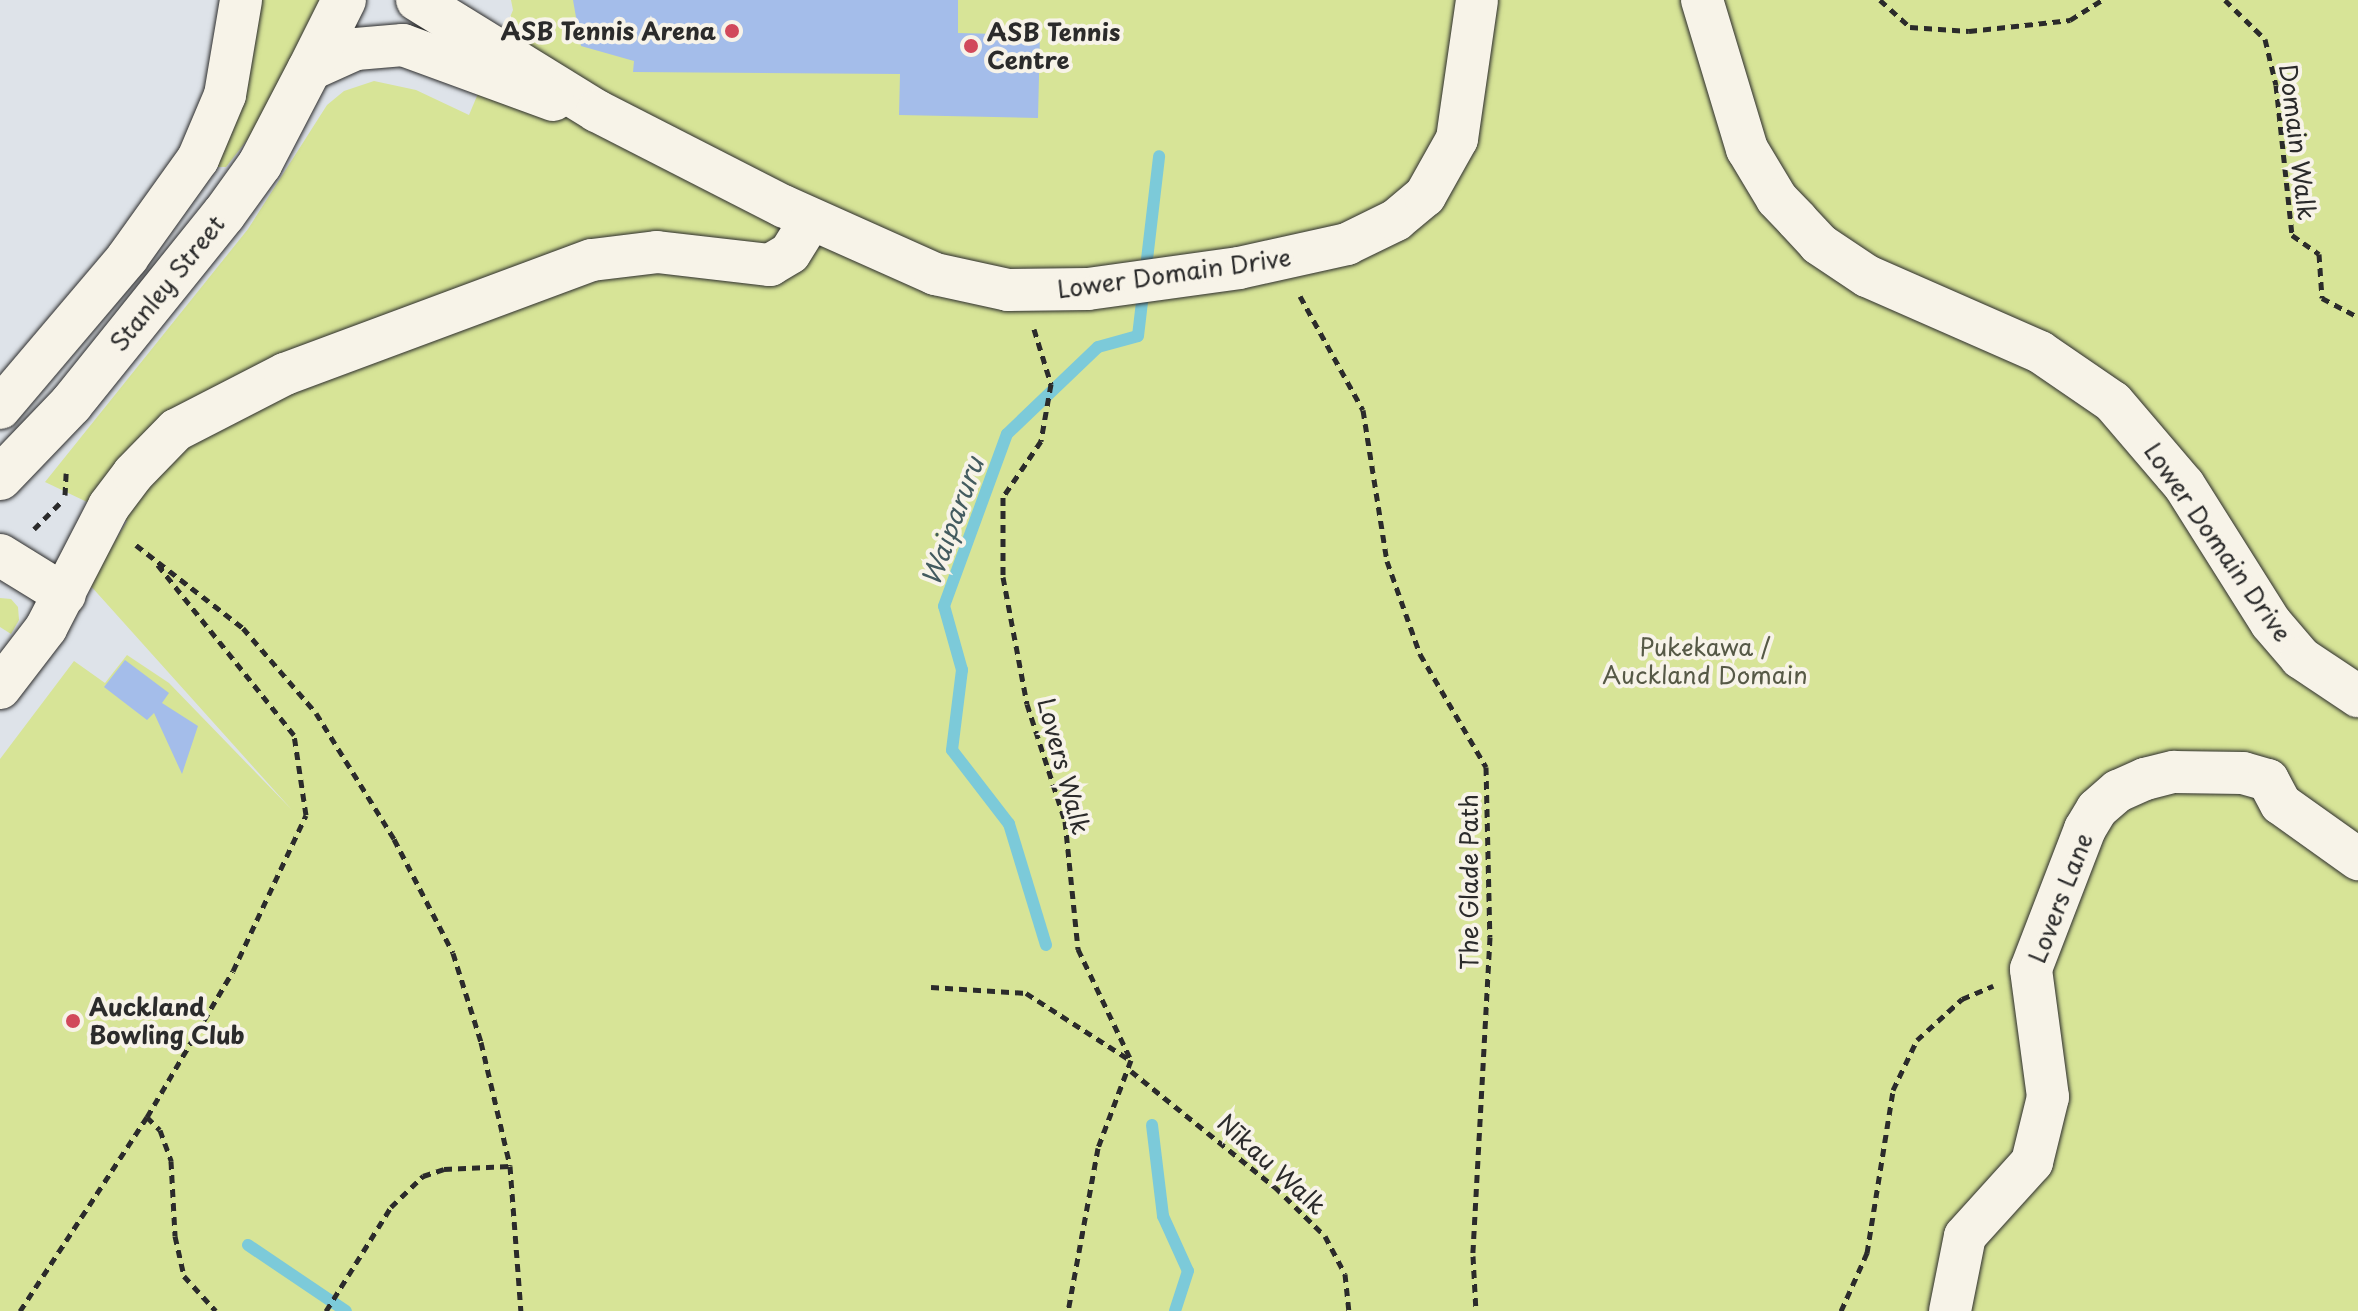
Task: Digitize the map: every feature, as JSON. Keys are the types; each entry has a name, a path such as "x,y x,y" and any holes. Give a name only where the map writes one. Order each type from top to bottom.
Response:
{"main road":[{"name":"Stanley Street","path":"0,478 71,404 224,214 260,164 344,0"}],"street":[{"name":"Stanley Street","path":"0,408 127,258 198,159 225,95 241,0"},
{"name":"Lower Domain Drive","path":"436,4 597,111 880,253 981,287 1112,286 1259,264 1347,244 1396,220 1425,196 1457,139 1477,0"},
{"name":"Lower Domain Drive","path":"1702,0 1747,149 1777,199 1819,244 1867,276 2040,352 2113,402 2184,485 2271,623 2301,658 2358,696"},
{"path":"403,45 436,4"},
{"path":"436,4 439,30 451,63"},
{"name":"Lower Domain Drive","path":"309,70 356,49 403,45 539,97 597,111"},
{"path":"0,688 55,612 100,519 133,474 176,430 285,374 592,260 657,252 770,265 790,253 811,220"},
{"path":"16,543 55,612"},
{"name":"Lovers Lane","path":"1950,1311 1965,1236 2032,1162 2048,1097 2031,969 2085,829 2118,791 2145,779 2208,771 2268,780 2281,804 2358,859"}],"path":[{"path":"1880,0 1910,27 1969,31 2070,20 2102,0"},
{"name":"Domain Walk","path":"2225,0 2265,39 2276,85 2292,235 2319,254 2322,298 2358,317"},
{"name":"The Glade Path","path":"1259,264 1363,410 1392,574 1420,654 1486,767 1490,937 1473,1256 1476,1311"},
{"name":"Lovers Walk","path":"1031,321 1051,384 1043,431 1003,497 1003,577 1027,704 1065,821 1078,949 1131,1060 1131,1071 1098,1148 1068,1311"},
{"path":"16,543 65,498 100,519 154,561 181,576 253,640 316,713 394,839 453,953 481,1042 510,1166 521,1311"},
{"path":"20,1311 147,1117 233,971 306,815 294,735 154,561"},
{"path":"1841,1311 1867,1253 1893,1090 1917,1040 1962,999 2031,969"},
{"path":"931,987 1026,993 1131,1060"},
{"name":"Nīkau Walk","path":"1131,1071 1228,1147 1325,1236 1345,1274 1349,1311"},
{"path":"147,1117 160,1130 171,1161 175,1236 184,1276 216,1311"},
{"path":"326,1311 391,1207 423,1176 444,1169 510,1166"}],"green space":[{"path":"262,0 328,0 261,122 226,167 217,167"},
{"name":"Pukekawa / Auckland Domain","path":"511,0 2358,0 2358,1311 0,1311 0,759 74,661 105,683 127,655 169,683 292,810 89,584 127,521 45,482 248,229 327,105 344,91 374,81 416,90 469,115 513,10"},
{"path":"0,598 11,599 18,607 19,620 11,634 0,627"}],"building":[{"name":"ASB Tennis Arena","path":"573,0 958,0 958,33 1040,35 1038,118 899,115 900,74 633,72 634,61 581,46"},
{"path":"125,660 169,693 162,703 198,726 182,774 154,713 147,720 104,687"}],"waterway":[{"name":"Waiparuru","path":"1046,945 1009,824 952,750 962,670 944,606 1007,434 1098,347 1138,336 1159,156"},
{"name":"Waiparuru","path":"1152,1125 1163,1216 1188,1271 1175,1311"},
{"path":"248,1245 346,1311"}],"place":[{"name":"ASB Tennis Arena","path":"732,31"},
{"name":"ASB Tennis Centre","path":"971,46"},
{"name":"Auckland Bowling Club","path":"73,1021"}]}
